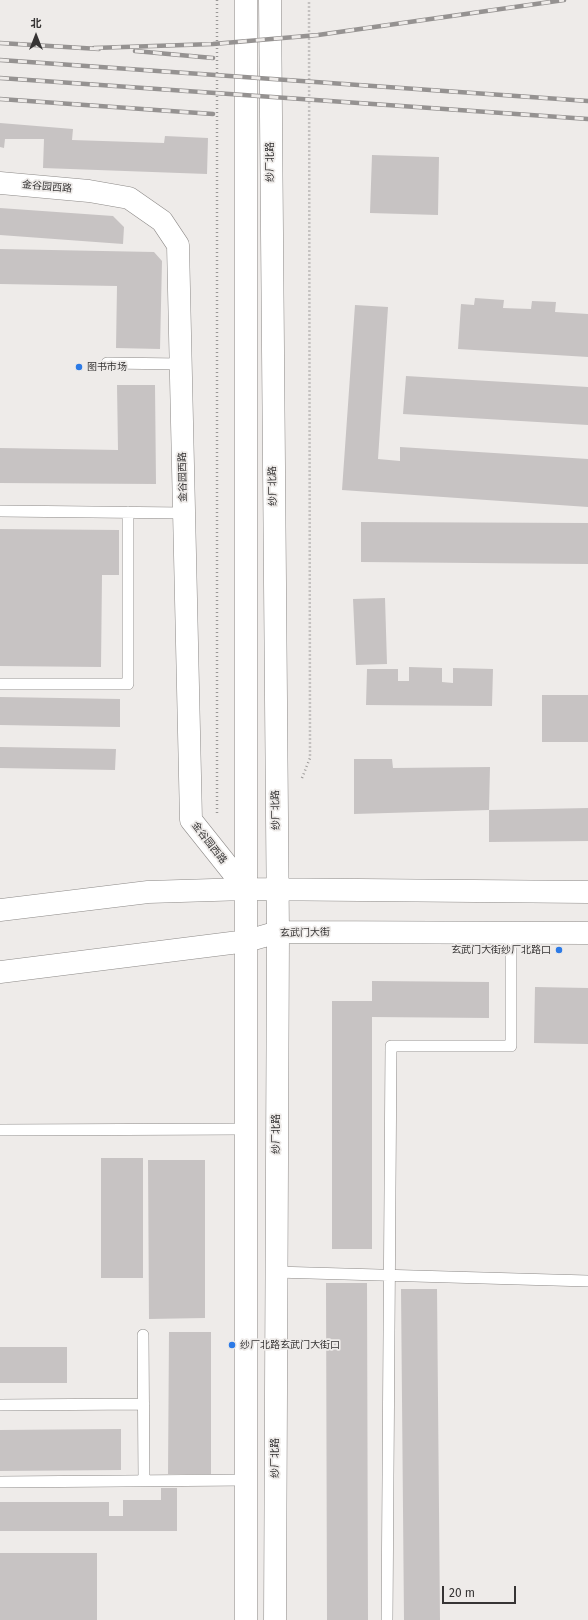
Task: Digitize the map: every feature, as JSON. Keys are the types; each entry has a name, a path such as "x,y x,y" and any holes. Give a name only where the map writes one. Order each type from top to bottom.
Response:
{"main road":[{"path":"246,0 246,1620"},
{"name":"纱厂北路","path":"270,0 278,932 274,1620"},
{"name":"金谷园西路","path":"0,183 89,191 129,198 162,221 178,245 190,820 246,889"},
{"path":"0,910 148,892 246,889 588,892"},
{"name":"玄武门大街","path":"0,972 247,941 278,932 588,933"}],"lane":[{"path":"108,362 181,364"},
{"path":"0,511 184,513"},
{"path":"0,684 128,684 128,512"},
{"path":"387,1620 391,1046 511,1046 512,933"},
{"path":"0,1130 247,1129"},
{"path":"275,1272 588,1281"},
{"path":"143,1335 144,1481"},
{"path":"0,1405 144,1404"},
{"path":"0,1482 246,1480"}],"path":[{"path":"217,0 217,814"},
{"path":"301,779 310,758 309,0"}],"building":[{"path":"0,123 73,129 72,140 164,143 165,136 208,138 207,174 43,168 44,139 5,139 4,148 0,147"},
{"path":"372,155 439,157 438,215 370,213"},
{"path":"0,208 113,216 124,227 123,244 0,235"},
{"path":"0,249 154,252 162,261 160,349 116,348 117,286 0,284"},
{"path":"475,298 504,300 503,308 531,309 532,301 556,302 555,312 588,314 588,357 458,349 461,304 474,305"},
{"path":"355,305 388,307 378,459 400,461 400,447 588,459 588,507 342,490"},
{"path":"406,376 588,387 588,425 403,414"},
{"path":"117,385 155,385 156,484 0,483 0,448 118,450"},
{"path":"361,522 588,523 588,564 361,562"},
{"path":"0,529 119,530 119,575 102,575 101,667 0,666"},
{"path":"385,598 387,664 356,665 353,599"},
{"path":"409,667 442,668 442,682 453,683 453,668 493,669 492,706 366,705 367,669 398,669 398,681 409,681"},
{"path":"542,695 588,695 588,742 542,742"},
{"path":"0,697 120,699 120,727 0,725"},
{"path":"0,747 116,749 115,770 0,768"},
{"path":"354,759 392,759 393,768 490,767 489,810 354,814"},
{"path":"588,808 588,841 489,842 489,810"},
{"path":"372,981 489,982 489,1018 372,1017 372,1249 332,1249 332,1001 372,1001"},
{"path":"535,987 588,988 588,1044 534,1043"},
{"path":"101,1158 143,1158 143,1278 101,1278"},
{"path":"148,1160 205,1160 205,1318 149,1319"},
{"path":"326,1283 367,1283 368,1620 327,1620"},
{"path":"401,1289 437,1289 440,1620 404,1620"},
{"path":"169,1332 211,1332 211,1474 168,1474"},
{"path":"0,1347 67,1347 67,1383 0,1383"},
{"path":"121,1429 121,1470 0,1471 0,1430"},
{"path":"161,1488 177,1488 177,1531 0,1531 0,1502 109,1502 109,1516 123,1516 123,1500 161,1500"},
{"path":"0,1553 97,1553 97,1620 0,1620"}],"railway":[{"path":"94,48 213,44 318,35 564,0"},
{"path":"0,43 99,49"},
{"path":"135,51 213,58"},
{"path":"0,60 588,101"},
{"path":"0,78 588,119"},
{"path":"0,99 213,114"}],"place":[{"name":"图书市场","path":"79,367"},
{"name":"玄武门大街纱厂北路口","path":"559,950"},
{"name":"纱厂北路玄武门大街口","path":"232,1345"}]}
